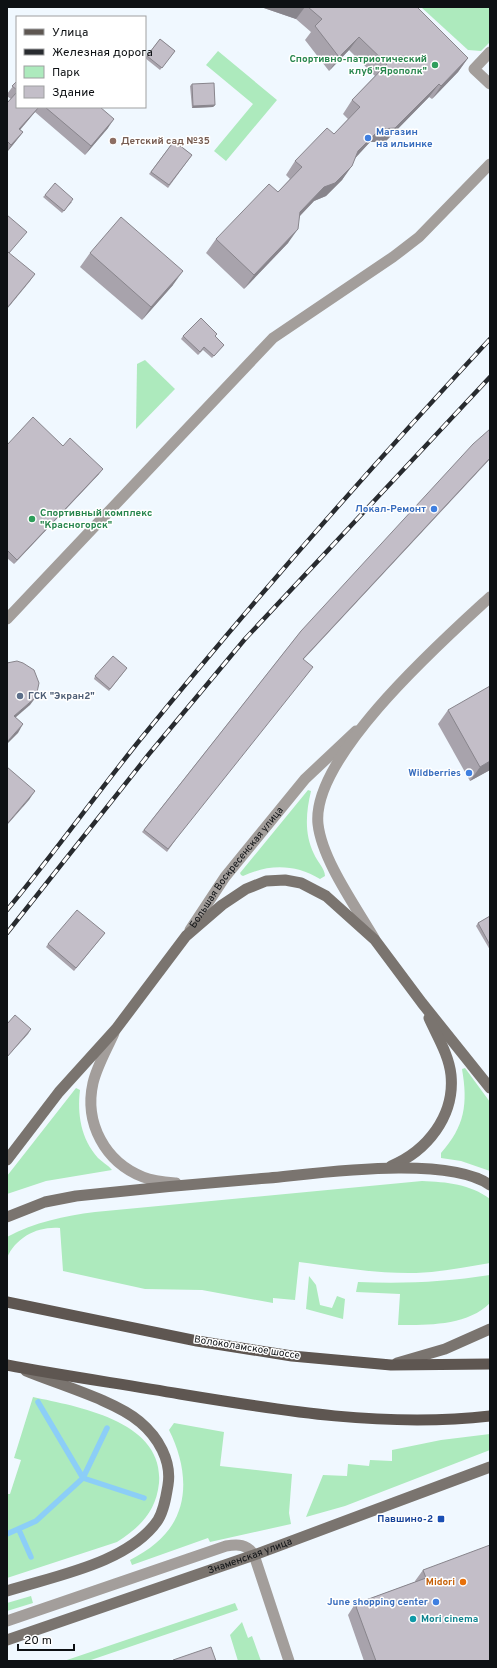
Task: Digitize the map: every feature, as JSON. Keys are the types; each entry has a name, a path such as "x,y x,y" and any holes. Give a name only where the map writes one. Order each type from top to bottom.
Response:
{"main road":[{"path":"186,936 222,905 246,889 266,881 285,880 301,883 326,896 375,940 422,1003 490,1088"},
{"name":"Большая Воскресенская улица","path":"7,1160 59,1092 116,1028 186,936"},
{"path":"387,1168 404,1161 433,1136 442,1123 448,1109 451,1092 451,1075 445,1052 422,1003"},
{"path":"7,1216 46,1202 76,1196 184,1185 387,1168 457,1172 472,1176 490,1185"},
{"name":"Волоколамское шоссе","path":"7,1302 197,1341 292,1356 392,1365 490,1364"},
{"path":"392,1365 445,1349 490,1330"},
{"path":"10,1366 299,1412 384,1420 454,1420 490,1416"},
{"path":"7,1590 113,1556 133,1545 147,1534 159,1519 166,1500 169,1482 168,1464 161,1448 139,1421 110,1404 10,1366"},
{"name":"Знаменская улица","path":"7,1640 254,1555 490,1467"}],"street":[{"path":"490,52 474,69 490,84"},
{"path":"7,619 273,338 419,238 490,164"},
{"name":"Большая Воскресенская улица","path":"186,936 225,877 305,779 361,726 458,626 490,597"},
{"path":"361,726 329,777 320,803 318,824 333,868 375,940"},
{"path":"116,1028 93,1083 90,1106 94,1128 103,1147 120,1163 143,1177 184,1185"},
{"path":"7,1621 226,1546 242,1545 251,1550 254,1555 289,1661"}],"green space":[{"path":"421,7 490,7 490,42 481,51 468,50"},
{"path":"218,51 277,100 226,161 214,151 253,104 206,65"},
{"path":"145,360 175,389 136,429 137,364"},
{"path":"308,790 311,791 307,815 307,831 314,854 324,871 325,876 320,879 311,874 292,868 282,867 262,869 243,876 241,875 240,873"},
{"path":"465,1068 490,1102 490,1171 461,1161 441,1158 441,1153 455,1133 463,1114 465,1093 462,1069"},
{"path":"76,1088 80,1090 79,1108 84,1134 92,1151 112,1170 46,1181 7,1194 7,1176"},
{"path":"422,1181 449,1183 466,1187 490,1199 490,1263 435,1272 402,1273 358,1270 299,1262 295,1300 273,1298 273,1303 202,1290 145,1289 63,1271 60,1228 44,1229 29,1234 16,1244 7,1258 7,1237 28,1227 72,1215"},
{"path":"490,1275 490,1303 481,1311 447,1323 398,1325 400,1294 356,1292 358,1282 424,1282"},
{"path":"309,1276 316,1285 320,1305 332,1308 337,1296 345,1299 343,1319 306,1309"},
{"path":"33,1397 94,1412 115,1420 133,1431 148,1445 157,1462 159,1483 154,1502 146,1518 133,1531 117,1542 7,1578 7,1494 10,1494 21,1460 14,1458"},
{"path":"174,1423 224,1432 220,1466 292,1474 289,1513 291,1524 210,1542 208,1538 132,1565 130,1560 153,1546 168,1531 176,1518 181,1504 183,1475 180,1459 169,1430"},
{"path":"490,1434 490,1450 345,1506 306,1517 323,1475 347,1476 348,1464 369,1466 370,1460 392,1461 392,1450 441,1440"},
{"path":"31,1596 33,1603 7,1611 7,1603"},
{"path":"235,1603 238,1610 88,1661 64,1661"},
{"path":"242,1622 248,1638 252,1636 261,1661 238,1661 230,1635"}],"building":[{"path":"308,7 417,7 468,58 441,86 439,84 395,128 380,129 358,151 352,166 335,183 324,187 300,212 298,229 254,275 216,239 269,184 278,192 302,167 295,161 327,128 334,134 360,107 352,100 387,64 359,37 339,57 315,26 322,19"},
{"path":"160,39 175,51 162,68 147,56"},
{"path":"16,82 16,89 12,86"},
{"path":"214,83 215,105 193,106 192,84"},
{"path":"16,93 16,108 38,108 19,129 23,132 11,145 7,141 7,103"},
{"path":"46,108 101,108 114,119 91,146"},
{"path":"174,141 192,155 169,185 151,172"},
{"path":"55,183 73,199 64,211 45,195"},
{"path":"7,215 27,232 7,254"},
{"path":"121,217 183,271 151,307 90,253"},
{"path":"8,252 35,274 7,308 7,254"},
{"path":"201,318 217,334 215,336 224,345 214,356 204,347 200,352 183,336"},
{"name":"Спортивный комплекс \"Красногорск\"","path":"33,417 63,446 70,438 103,469 17,560 7,550 7,445"},
{"path":"490,429 490,458 303,659 313,667 168,849 144,830 301,631 473,444"},
{"path":"113,656 127,668 110,689 95,676"},
{"path":"17,661 34,670 39,683 36,697 14,716 23,724 7,742 7,663"},
{"path":"490,686 490,761 480,767 448,710"},
{"path":"7,767 35,791 7,824"},
{"path":"77,910 105,933 76,968 48,944"},
{"path":"490,916 490,945 478,923"},
{"path":"15,1015 31,1029 7,1057 7,1024"},
{"name":"June shopping center","path":"490,1545 490,1661 376,1661 355,1604 426,1578 423,1570"},
{"path":"211,1647 216,1661 173,1660"}],"waterway":[{"path":"38,1402 83,1478 144,1498"},
{"path":"7,1534 36,1521 83,1478 107,1428"},
{"path":"19,1530 31,1557"}],"railway":[{"path":"7,910 139,741 267,587 355,487 490,339"},
{"path":"7,933 149,754 245,639 490,377"}],"place":[{"name":"Спортивно-патриотический клуб \"Ярополк\"","path":"435,65"},
{"name":"Магазин на ильинке","path":"368,138"},
{"name":"Детский сад №35","path":"113,141"},
{"name":"Локал-Ремонт","path":"434,509"},
{"name":"Спортивный комплекс \"Красногорск\"","path":"32,519"},
{"name":"ГСК \"Экран2\"","path":"20,696"},
{"name":"Wildberries","path":"469,773"},
{"name":"Павшино-2","path":"441,1519"},
{"name":"Midori","path":"463,1582"},
{"name":"June shopping center","path":"436,1602"},
{"name":"Mori cinema","path":"413,1619"}]}
